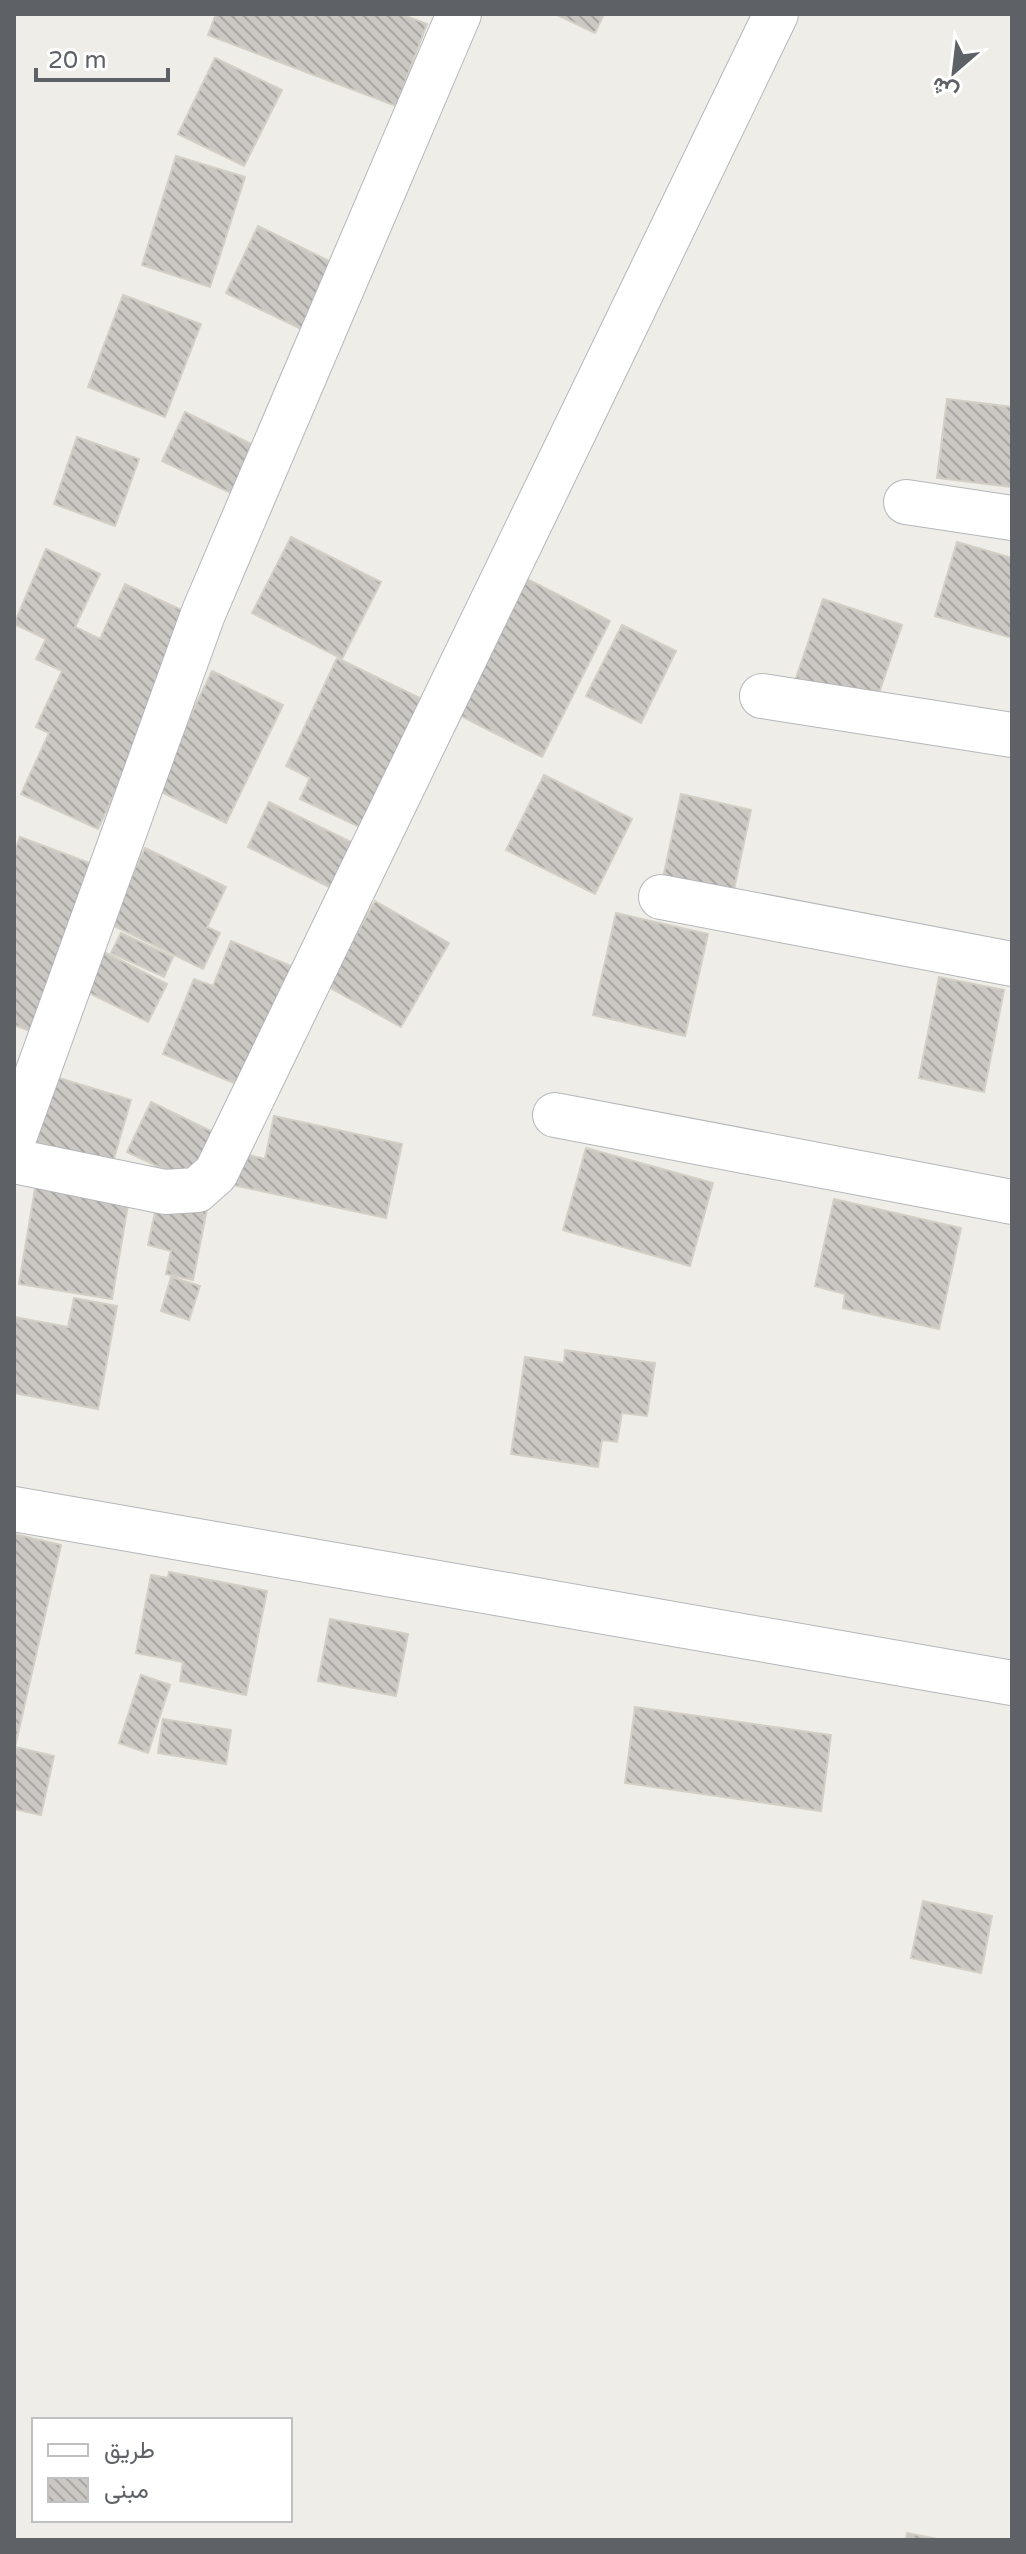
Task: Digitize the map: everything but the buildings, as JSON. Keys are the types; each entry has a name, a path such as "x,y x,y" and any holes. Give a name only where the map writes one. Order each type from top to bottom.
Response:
{"street":[{"path":"14,1138 203,614 459,14"},
{"path":"14,1161 165,1192 197,1190 216,1173 776,14"},
{"path":"906,502 1012,518"},
{"path":"762,696 1012,735"},
{"path":"661,897 1012,964"},
{"path":"555,1115 1012,1202"},
{"path":"14,1509 1012,1683"}]}
